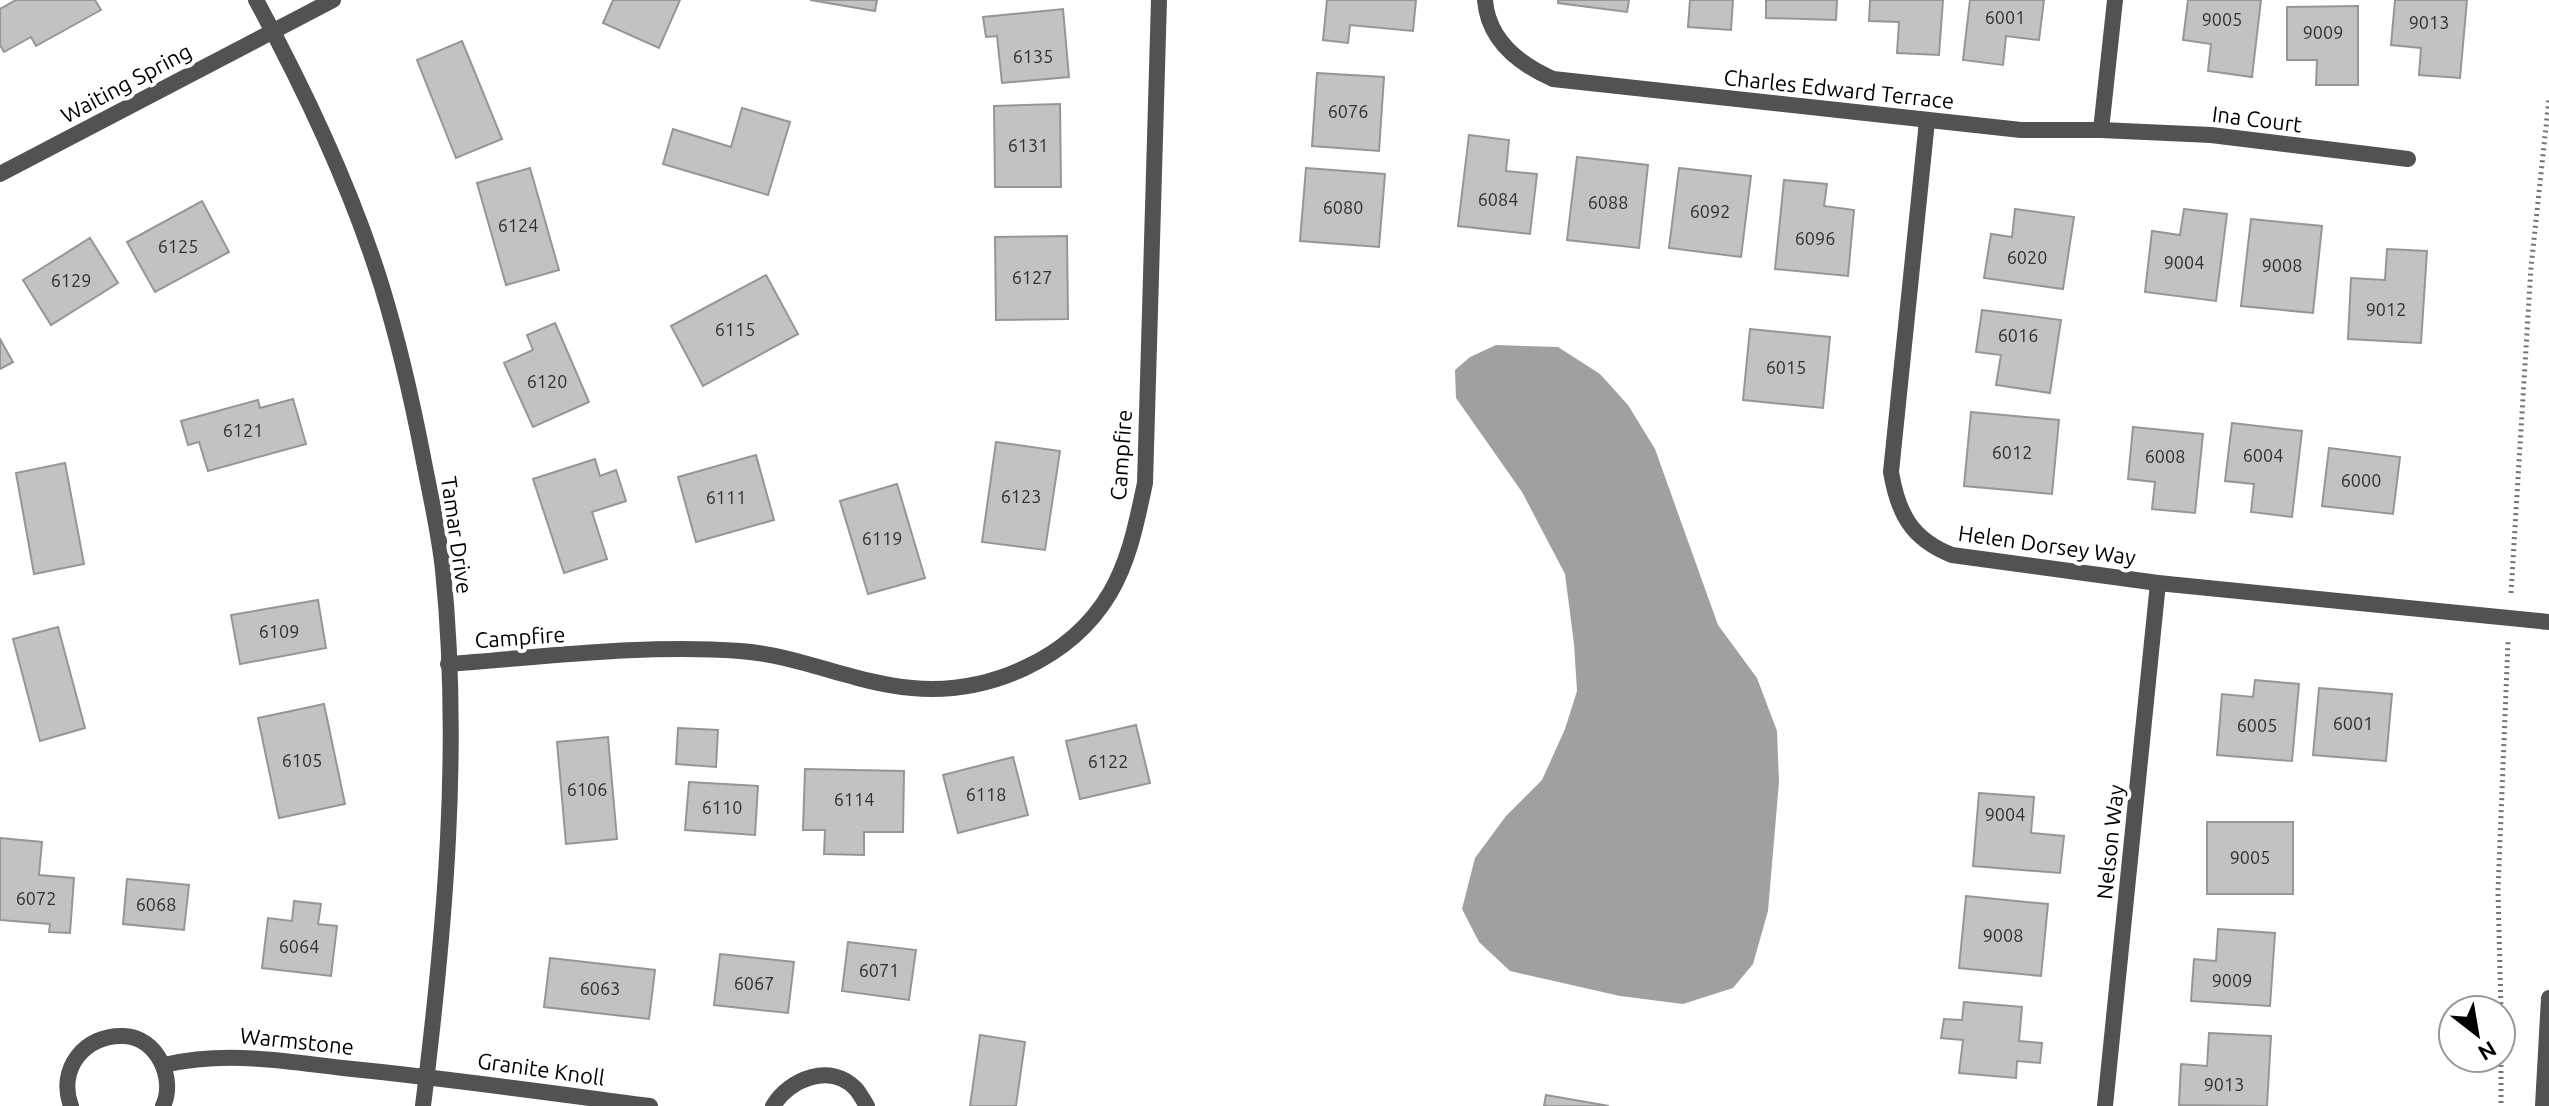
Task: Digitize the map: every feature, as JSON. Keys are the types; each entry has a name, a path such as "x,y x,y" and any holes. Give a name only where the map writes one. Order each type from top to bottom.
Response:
{"street":[{"name":"Tamar Drive","path":"256,0 306,97 346,188 382,287 411,398 443,569 450,789 445,890 423,1106"},
{"name":"Waiting Spring","path":"0,174 333,0"},
{"name":"Campfire","path":"448,664 654,651 742,651 800,660 864,680 913,688 951,687 993,680 1030,667 1058,649 1086,624 1110,594 1122,569 1135,530 1145,483 1159,0"},
{"name":"Charles Edward Terrace","path":"1485,0 1495,31 1510,53 1531,69 1553,79 2021,130 2101,130"},
{"path":"2101,130 2115,0"},
{"name":"Helen Dorsey Way","path":"1927,121 1891,472 1895,498 1904,517 1931,547 1952,555 2158,583 2549,622"},
{"name":"Ina Court","path":"2101,130 2211,135 2408,159"},
{"name":"Nelson Way","path":"2105,1106 2158,583"},
{"path":"2543,1106 2549,998"},
{"path":"71,1106 66,1081 74,1059 94,1040 126,1036 147,1045 164,1065 168,1085 163,1106"},
{"name":"Warmstone","path":"164,1065 198,1058 236,1056 426,1076"},
{"name":"Granite Knoll","path":"426,1076 650,1106"},
{"path":"773,1106 786,1088 809,1076 836,1077 855,1088 867,1106"}],"path":[{"path":"2511,587 2531,267 2549,99"},
{"path":"2501,994 2498,891 2507,655"},
{"path":"2501,1074 2501,1106"}],"shaded area":[{"path":"1496,345 1558,347 1600,374 1628,405 1655,449 1718,625 1757,678 1777,731 1779,782 1768,911 1753,964 1733,988 1683,1004 1620,996 1510,971 1479,942 1462,909 1475,858 1506,816 1542,780 1565,729 1577,691 1565,574 1522,492 1456,398 1455,370 1470,357"}],"building":[{"path":"16,0 95,0 101,10 36,46 31,37 4,52 0,45 0,9"},
{"path":"613,0 680,0 659,48 603,23"},
{"path":"810,0 877,0 875,11"},
{"path":"1327,0 1416,0 1413,31 1350,25 1348,43 1323,40"},
{"path":"1558,0 1629,0 1627,12 1558,3"},
{"path":"1690,0 1733,0 1731,30 1688,27"},
{"path":"1766,0 1837,0 1836,20 1766,18"},
{"path":"1870,0 1943,0 1939,55 1897,53 1899,22 1869,21"},
{"path":"1970,0 2044,0 2039,40 2006,36 2003,65 1963,60"},
{"path":"2188,0 2261,0 2252,77 2208,71 2211,44 2183,40"},
{"path":"2395,0 2467,0 2460,78 2419,75 2421,48 2391,45"},
{"path":"2358,6 2358,85 2316,85 2317,60 2287,60 2287,7"},
{"path":"1063,9 1069,77 1002,83 997,36 986,37 983,17"},
{"path":"462,41 502,139 456,158 417,60"},
{"path":"1317,73 1384,77 1379,151 1312,146"},
{"path":"1060,104 1061,187 995,187 994,106"},
{"path":"742,108 790,122 768,195 663,164 673,129 731,147"},
{"path":"1469,135 1509,140 1506,171 1537,174 1530,234 1458,226"},
{"path":"1577,157 1648,165 1639,248 1567,240"},
{"path":"530,168 559,270 506,285 477,183"},
{"path":"1306,168 1385,174 1379,247 1300,241"},
{"path":"1679,168 1751,176 1741,257 1669,248"},
{"path":"1784,180 1827,184 1824,206 1854,210 1848,276 1775,269"},
{"path":"202,201 229,252 155,292 127,242"},
{"path":"2015,209 2074,217 2063,289 1984,278 1991,234 2012,237"},
{"path":"2184,209 2227,214 2216,301 2145,292 2152,231 2180,235"},
{"path":"2251,219 2322,226 2313,313 2241,306"},
{"path":"1067,236 1068,319 996,320 995,237"},
{"path":"90,238 118,283 51,325 23,280"},
{"path":"2387,249 2427,251 2421,343 2348,339 2351,278 2385,280"},
{"path":"766,275 798,334 703,386 671,326"},
{"path":"1982,310 2061,320 2050,393 1996,385 2001,355 1976,352"},
{"path":"555,323 589,402 533,427 504,363 533,350 527,335"},
{"path":"1750,329 1830,337 1823,408 1743,400"},
{"path":"0,339 13,362 0,369"},
{"path":"293,399 306,444 208,471 199,442 188,445 181,421 258,400 260,408"},
{"path":"1971,412 2059,420 2052,494 1964,486"},
{"path":"2232,423 2302,431 2292,517 2251,512 2254,484 2225,481"},
{"path":"2133,427 2203,434 2195,513 2152,509 2155,482 2128,479"},
{"path":"996,442 1060,451 1045,550 982,542"},
{"path":"2329,448 2400,457 2393,514 2322,506"},
{"path":"756,455 774,520 696,542 678,477"},
{"path":"595,459 600,476 616,470 626,501 592,512 607,559 564,573 533,479"},
{"path":"65,463 84,564 34,574 16,473"},
{"path":"897,484 925,578 868,594 840,501"},
{"path":"318,600 326,648 240,664 231,615"},
{"path":"58,627 85,728 40,741 13,639"},
{"path":"2255,680 2299,684 2292,761 2217,755 2222,694 2253,697"},
{"path":"2319,688 2392,694 2386,761 2313,755"},
{"path":"324,704 345,804 279,818 258,718"},
{"path":"1136,725 1150,783 1080,799 1066,741"},
{"path":"678,728 718,730 716,767 676,764"},
{"path":"608,737 617,839 566,844 557,742"},
{"path":"1013,757 1028,815 958,833 943,775"},
{"path":"805,769 904,771 903,832 864,832 864,855 824,854 825,830 803,830"},
{"path":"689,782 758,786 755,835 685,830"},
{"path":"1979,793 2034,797 2031,833 2064,836 2060,873 1973,866"},
{"path":"2207,822 2293,822 2293,894 2207,894"},
{"path":"0,838 42,842 39,875 74,878 70,933 49,932 50,924 0,920"},
{"path":"127,879 189,885 184,930 123,924"},
{"path":"1966,896 2048,904 2041,976 1959,968"},
{"path":"294,901 321,904 318,924 337,926 331,976 262,968 268,918 292,921"},
{"path":"2218,929 2275,933 2270,1006 2191,1001 2194,959 2216,961"},
{"path":"848,942 916,950 909,1000 842,991"},
{"path":"720,954 794,962 788,1013 714,1005"},
{"path":"550,958 655,970 649,1019 544,1007"},
{"path":"1964,1002 2022,1007 2019,1041 2042,1043 2040,1063 2017,1061 2016,1078 1959,1073 1963,1040 1941,1038 1944,1019 1962,1020"},
{"path":"2209,1033 2271,1036 2267,1106 2179,1105 2181,1064 2207,1066"},
{"path":"980,1035 1025,1042 1016,1106 970,1106"},
{"path":"1546,1095 1609,1106 1544,1106"}]}
